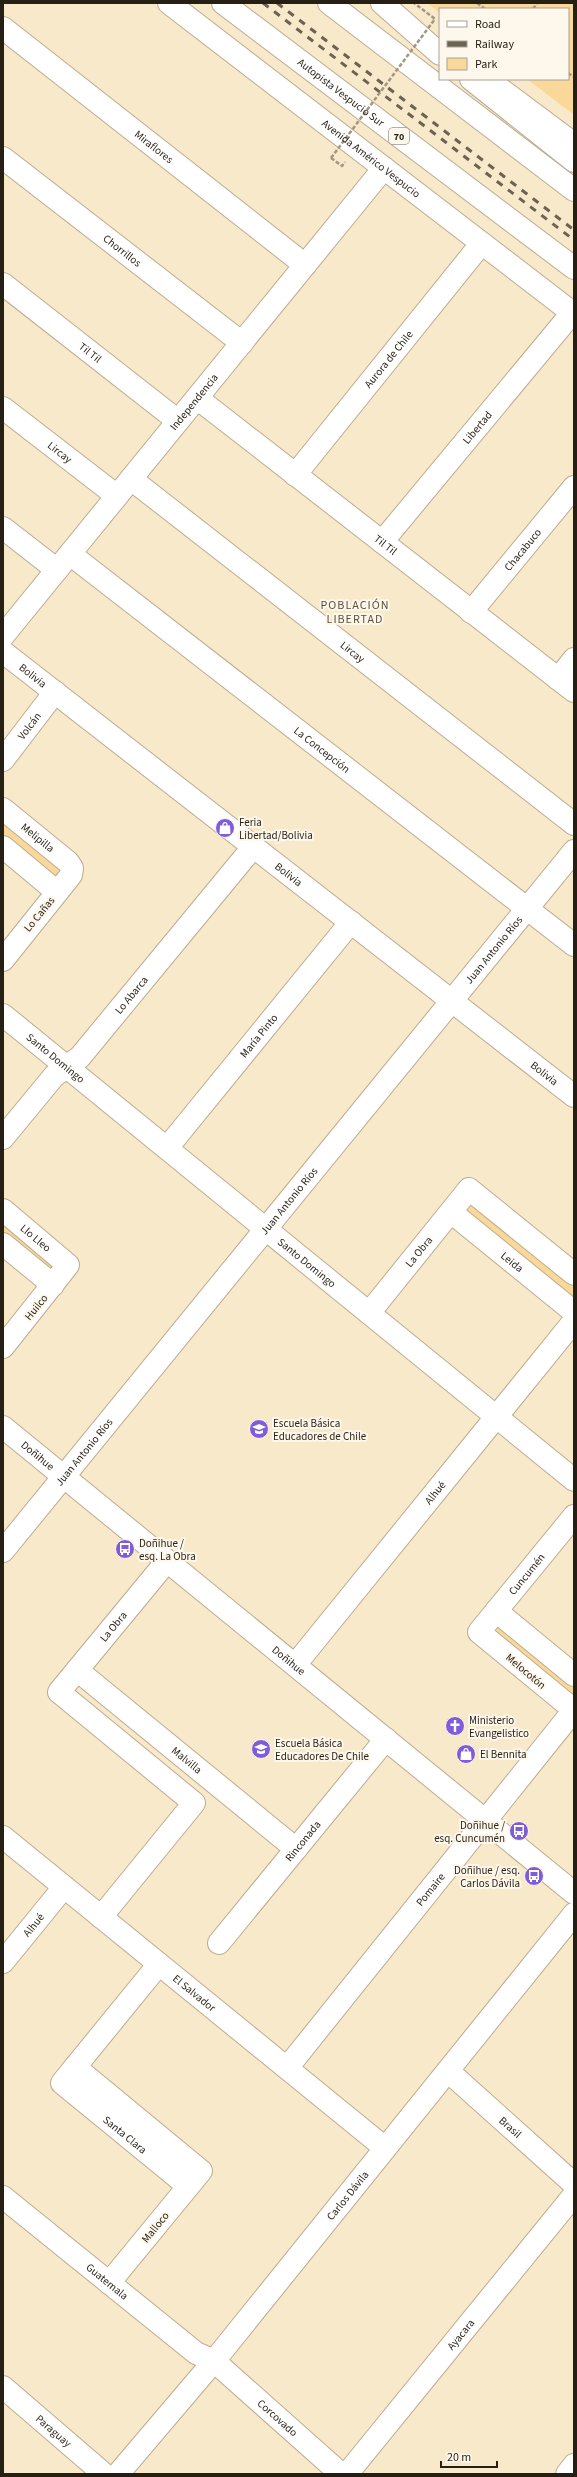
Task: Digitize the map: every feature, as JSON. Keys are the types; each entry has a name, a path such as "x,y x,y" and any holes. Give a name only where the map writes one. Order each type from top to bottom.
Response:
{"main road":[{"name":"Avenida Américo Vespucio","path":"168,3 573,313"},
{"name":"Autopista Vespucio Sur","path":"223,3 574,268"},
{"path":"329,3 574,190"},
{"path":"382,3 439,53"},
{"path":"385,3 439,43"},
{"name":"Miraflores","path":"3,28 305,265"},
{"path":"471,80 574,161"},
{"path":"488,80 574,144"},
{"name":"Chorrillos","path":"3,158 242,343"},
{"name":"Independencia","path":"3,636 384,168"},
{"name":"Aurora de Chile","path":"295,475 481,244"},
{"name":"Til Til","path":"3,284 178,421"},
{"name":"Libertad","path":"382,542 573,313"},
{"name":"Til Til","path":"197,398 566,685"},
{"name":"Lircay","path":"3,408 117,496"},
{"name":"Lircay","path":"131,479 574,824"},
{"name":"Chacabuco","path":"472,612 574,487"},
{"path":"3,528 57,570"},
{"name":"La Concepción","path":"70,554 574,945"},
{"name":"Bolivia","path":"3,652 574,1096"},
{"path":"566,685 574,659"},
{"name":"Volcán","path":"3,760 55,692"},
{"name":"Melipilla","path":"3,809 72,868"},
{"name":"Lo Abarca","path":"3,1138 54,1076 80,1057 254,846"},
{"path":"3,847 57,892"},
{"name":"Juan Antonio Ríos","path":"3,1551 574,851"},
{"name":"Lo Cañas","path":"3,960 71,874 72,868"},
{"name":"María Pinto","path":"167,1148 350,922"},
{"name":"Santo Domingo","path":"3,1015 574,1480"},
{"name":"La Obra","path":"369,1313 469,1189 574,1274"},
{"name":"Llo Lleo","path":"3,1210 68,1265"},
{"name":"Leida","path":"451,1212 574,1312"},
{"path":"3,1244 54,1285"},
{"name":"Huilco","path":"3,1347 54,1285 68,1265"},
{"name":"Alhué","path":"295,1665 574,1321"},
{"name":"Doñihue","path":"3,1427 574,1893"},
{"name":"Cuncumén","path":"479,1632 574,1516"},
{"name":"La Obra","path":"101,1917 194,1803 59,1692 167,1561"},
{"path":"496,1611 574,1675"},
{"name":"Melocotón","path":"479,1632 574,1710"},
{"name":"Malvilla","path":"77,1670 296,1849"},
{"name":"Pomaire","path":"287,2068 574,1710"},
{"name":"Rinconada","path":"219,1943 386,1739"},
{"name":"El Salvador","path":"3,1837 385,2148"},
{"name":"Alhué","path":"3,1962 64,1887"},
{"name":"Carlos Dávila","path":"118,2474 214,2360 574,1914"},
{"name":"Santa Clara","path":"159,1964 68,2075 195,2179"},
{"name":"Brasil","path":"448,2071 574,2184"},
{"name":"Malloco","path":"109,2283 195,2179"},
{"name":"Ayacara","path":"347,2474 574,2195"},
{"name":"Guatemala","path":"3,2198 196,2352 214,2360"},
{"name":"Corcovado","path":"214,2360 341,2474"},
{"name":"Paraguay","path":"3,2387 104,2474"},
{"path":"567,2474 574,2466"}],"path":[{"path":"331,158 435,19 414,3"}],"green space":[{"path":"427,3 574,3 574,115 528,80 569,80 569,8 439,8 439,12"},
{"path":"3,818 64,868 59,881 3,841"},
{"path":"472,1200 574,1279 574,1304 461,1214"},
{"path":"3,1217 62,1266 52,1279 3,1240"},
{"path":"498,1618 574,1680 574,1702 486,1633"}],"railway":[{"path":"263,3 574,240"},
{"path":"277,3 574,230"}],"place":[{"name":"Feria Libertad/Bolivia","path":"225,828"},
{"name":"Escuela Básica Educadores de Chile","path":"259,1429"},
{"name":"Doñihue / esq. La Obra","path":"125,1549"},
{"name":"Ministerio Evangelistico","path":"455,1726"},
{"name":"Escuela Básica Educadores De Chile","path":"261,1749"},
{"name":"El Bennita","path":"466,1754"},
{"name":"Doñihue / esq. Cuncumén","path":"519,1831"},
{"name":"Doñihue / esq. Carlos Dávila","path":"534,1876"}],"district":[{"name":"POBLACIÓN LIBERTAD","path":"355,612"}]}
